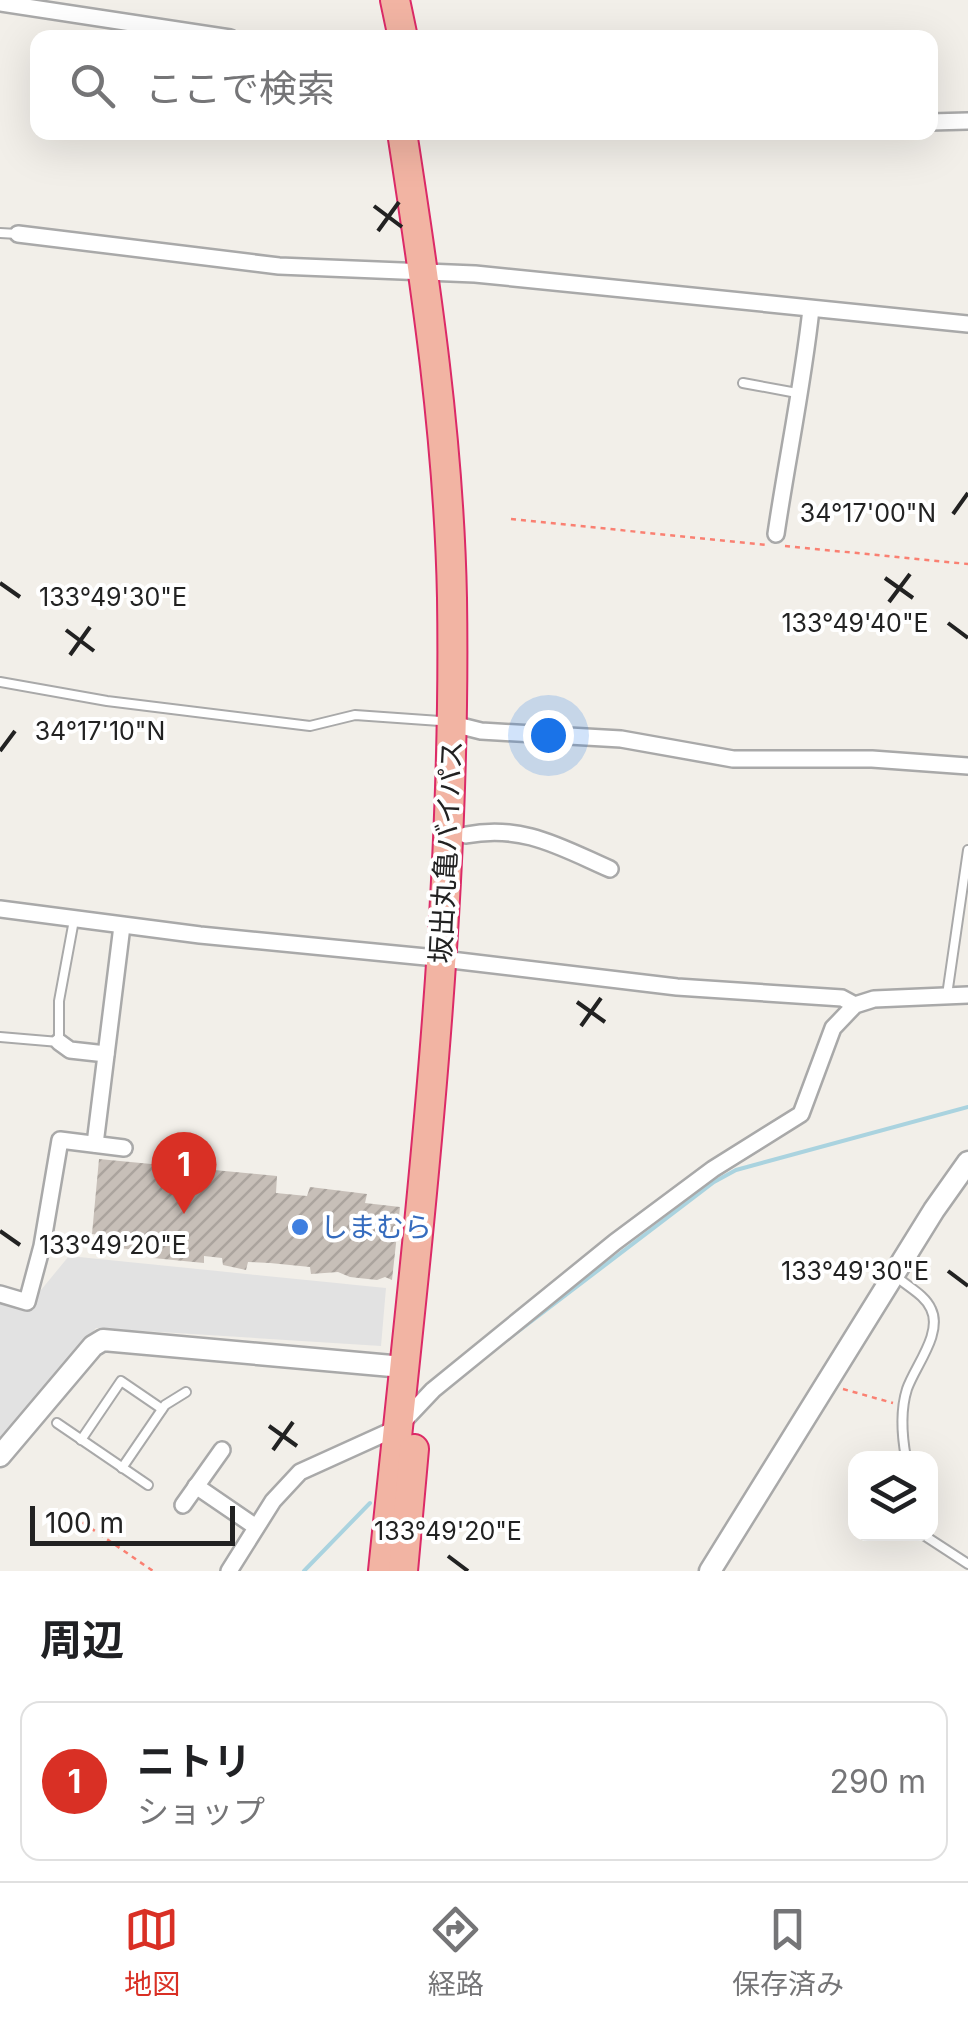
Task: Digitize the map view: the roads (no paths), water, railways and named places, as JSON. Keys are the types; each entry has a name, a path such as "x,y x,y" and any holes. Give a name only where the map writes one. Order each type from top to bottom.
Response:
{"highway":[{"path":"377,0 383,30"},
{"path":"395,0 401,30"},
{"name":"坂出丸亀バイパス","path":"404,140 432,273"},
{"name":"坂出丸亀バイパス","path":"404,1571 449,960 454,724 450,534 420,140"},
{"name":"坂出丸亀バイパス","path":"383,1571 466,835 454,724"}],"street":[{"path":"94,17 98,0"},
{"path":"0,3 178,30"},
{"path":"938,122 968,122"},
{"path":"18,234 279,266 432,273 968,324"},
{"path":"776,534 811,309"},
{"path":"454,724 481,731 621,739 733,759 872,760 968,766"},
{"path":"466,835 531,834 610,870"},
{"path":"0,909 677,987 842,998 855,1005"},
{"path":"95,1144 122,926"},
{"path":"229,1571 273,1501 300,1472 398,1428 459,1369 615,1242 713,1169 801,1114 833,1028 855,1005 874,998 968,994"},
{"path":"59,1042 70,1050 106,1054"},
{"path":"0,1294 27,1302 42,1246 60,1140 124,1148"},
{"path":"710,1571 968,1162"},
{"path":"0,1456 93,1346 103,1340 403,1367"},
{"path":"183,1505 222,1450"},
{"path":"196,1486 256,1527"}],"lane":[{"path":"0,233 18,234"},
{"path":"743,383 799,394"},
{"path":"0,682 106,701 310,726 355,716 454,724"},
{"path":"947,995 968,850"},
{"path":"0,1037 59,1042 60,1001 74,920"},
{"path":"894,1274 926,1299 934,1312 934,1325 904,1406 906,1451"},
{"path":"81,1440 121,1382 162,1409"},
{"path":"122,1468 162,1409 186,1392"},
{"path":"57,1423 148,1485"},
{"path":"933,1541 968,1564"}],"waterway":[{"path":"500,1345 714,1182 736,1170 968,1107"},
{"path":"304,1571 370,1503"}],"place":[{"name":"ニトリ","path":"184,1214"},
{"name":"しまむら","path":"300,1227"}]}
